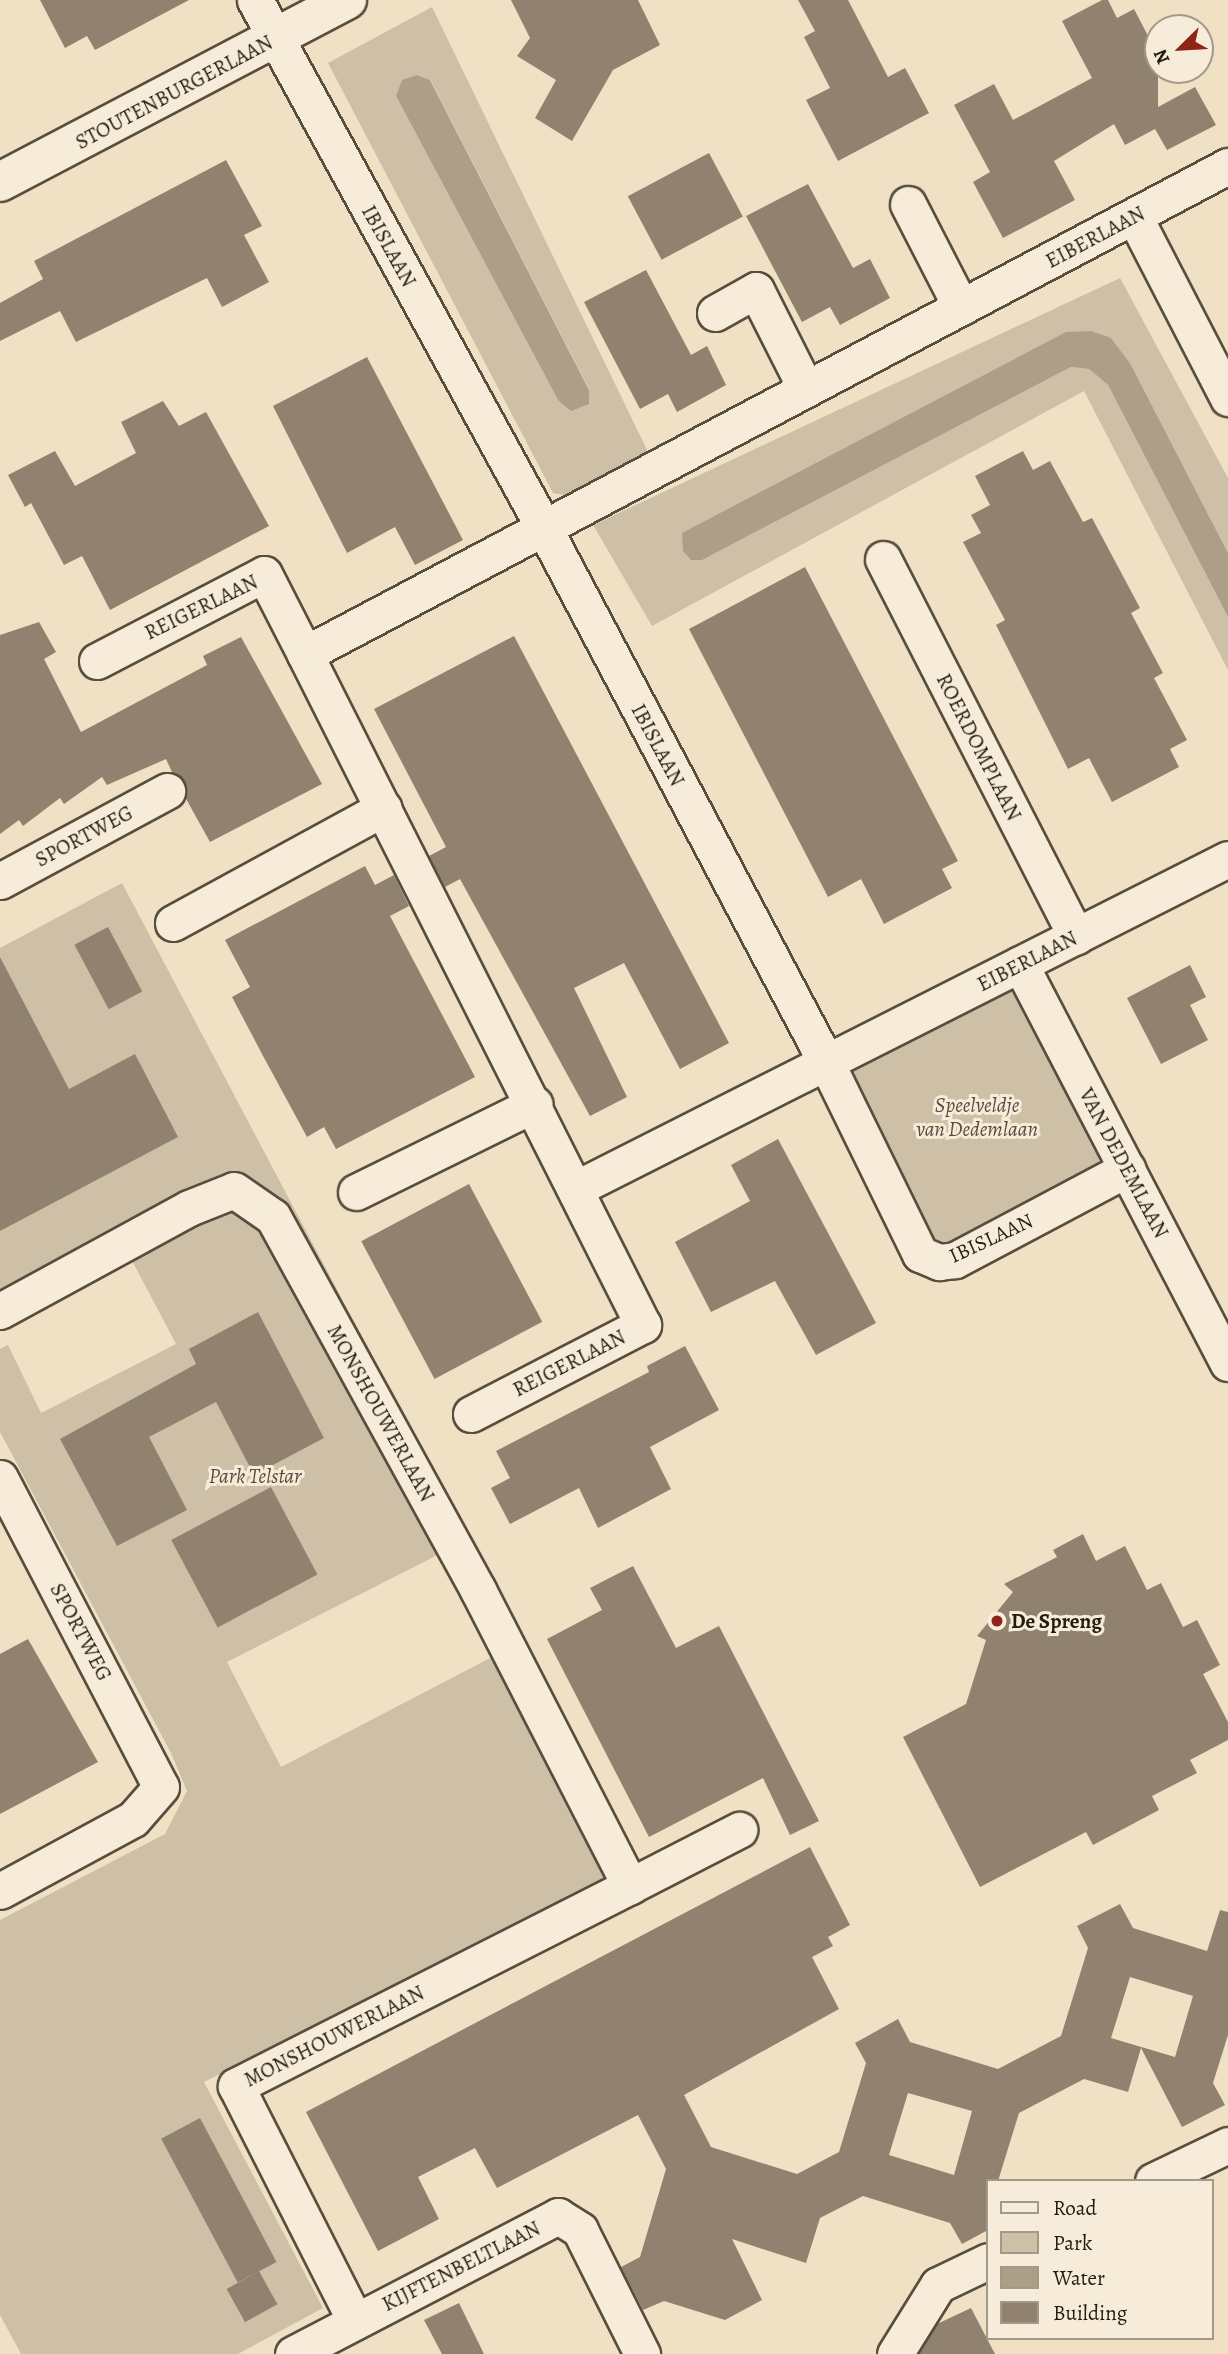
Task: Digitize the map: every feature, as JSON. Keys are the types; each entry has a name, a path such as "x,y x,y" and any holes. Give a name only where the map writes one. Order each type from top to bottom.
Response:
{"street":[{"name":"IBISLAAN","path":"255,0 544,528 826,1062 919,1254 939,1262 955,1260 1127,1169"},
{"name":"STOUTENBURGERLAAN","path":"0,182 347,0"},
{"name":"EIBERLAAN","path":"544,528 1228,166"},
{"path":"908,204 961,307"},
{"path":"1134,216 1228,398"},
{"path":"715,313 757,290 806,389"},
{"path":"306,654 544,528"},
{"name":"ROERDOMPLAAN","path":"883,559 1076,936"},
{"name":"REIGERLAAN","path":"97,662 264,574 578,1188 643,1325 471,1414"},
{"name":"SPORTWEG","path":"0,881 167,791"},
{"path":"173,923 384,808"},
{"name":"EIBERLAAN","path":"826,1062 1228,859"},
{"name":"VAN DEDEMLAAN","path":"1020,964 1228,1363"},
{"path":"578,1188 826,1062"},
{"path":"356,1192 535,1104"},
{"name":"MONSHOUWERLAAN","path":"0,1311 189,1208 234,1190 273,1217 472,1579 630,1886"},
{"name":"SPORTWEG","path":"0,1478 161,1787 133,1819 0,1891"},
{"name":"MONSHOUWERLAAN","path":"355,2321 236,2086 738,1830"},
{"path":"1157,2179 1228,2145"},
{"name":"KIJFTENBELTLAAN","path":"293,2354 558,2216 580,2230 642,2354"},
{"path":"895,2354 938,2285 986,2262"}],"green space":[{"path":"432,7 651,458 580,498 553,493 328,63","holes":["417,75 431,81 589,389 589,404 558,400 396,96"]},
{"path":"1120,278 1228,478 1228,553 1130,363 1111,338 702,560 1071,367 1089,369 1108,385 1228,617 1228,670 1084,391 652,626 593,525"},
{"name":"Park Telstar","path":"122,883 469,1539 227,1662 281,1767 492,1657 610,1881 204,2082 323,2308 238,2354 21,2354 0,2315 0,1920 165,1834 187,1791 171,1753 0,1432 0,1349 8,1345 41,1413 176,1344 118,1234 0,1299 0,948"},
{"name":"Speelveldje van Dedemlaan","path":"1018,971 1115,1156 952,1249 932,1245 842,1068"}],"water":[{"path":"417,75 430,80 589,390 589,404 571,411 558,400 396,96 402,80"},
{"path":"1091,331 1111,338 1130,363 1228,553 1228,617 1108,385 1089,369 1071,367 702,560 691,560 683,551 682,533 1066,332"}],"building":[{"path":"40,0 189,0 95,50 87,36 65,48"},
{"path":"511,0 638,0 660,45 613,70 572,141 535,118 556,80 517,56 530,38"},
{"path":"798,0 848,0 888,77 905,68 929,113 838,161 806,100 830,88 804,37 815,31"},
{"path":"1102,0 1108,0 1117,18 1134,9 1144,28 1144,84 1158,84 1158,107 1195,87 1216,125 1167,150 1155,129 1125,145 1114,124 1054,161 1075,200 1003,238 973,182 990,172 954,105 994,84 1013,120 1092,78 1062,21"},
{"path":"709,153 743,217 662,260 628,196"},
{"path":"226,160 262,226 244,235 269,282 222,307 207,278 76,342 60,311 0,341 0,303 43,279 34,261"},
{"path":"808,184 853,268 870,259 890,298 840,325 830,307 802,322 746,216"},
{"path":"646,270 691,355 707,346 726,385 677,412 668,394 640,409 584,302"},
{"path":"367,357 463,540 415,565 395,527 347,553 273,406"},
{"path":"163,401 179,426 206,412 269,526 110,610 82,556 64,565 31,503 25,507 8,475 55,451 75,486 136,453 121,422"},
{"path":"1023,451 1033,470 1050,461 1083,522 1092,518 1140,608 1131,613 1163,673 1154,678 1187,740 1170,749 1179,767 1112,802 1089,758 1068,769 996,625 1005,620 963,542 981,533 971,515 990,505 975,476"},
{"path":"805,567 958,861 942,869 952,888 884,924 861,879 828,897 689,629"},
{"path":"39,622 56,652 44,659 81,732 207,665 203,656 241,637 322,784 210,842 185,797 185,782 172,772 166,759 107,785 102,777 64,804 60,798 23,826 19,820 0,834 0,635"},
{"path":"514,636 729,1043 680,1069 624,963 574,988 627,1097 590,1116 460,879 445,887 429,856 446,847 374,709"},
{"path":"365,866 375,885 394,875 409,906 390,916 475,1077 336,1149 324,1127 307,1137 262,1054 232,997 250,987 225,940"},
{"path":"108,927 142,991 109,1009 74,945"},
{"path":"0,957 69,1089 135,1054 178,1137 0,1231"},
{"path":"1190,965 1206,997 1190,1005 1208,1040 1161,1064 1127,998"},
{"path":"778,1139 876,1323 816,1355 775,1281 711,1312 675,1242 750,1201 731,1165"},
{"path":"469,1184 542,1322 435,1379 361,1241"},
{"path":"258,1312 324,1438 254,1475 216,1402 149,1437 187,1510 117,1546 60,1439 196,1364 189,1349"},
{"path":"685,1346 719,1410 650,1447 671,1489 598,1528 579,1488 510,1524 491,1488 510,1478 496,1451 649,1372 647,1366"},
{"path":"271,1487 317,1574 218,1627 171,1540"},
{"path":"1083,1534 1096,1561 1125,1546 1147,1590 1161,1583 1183,1627 1197,1620 1220,1665 1203,1674 1228,1722 1228,1740 1190,1760 1197,1773 1152,1796 1159,1810 1093,1845 1086,1832 980,1887 903,1737 966,1704 986,1640 977,1636 1013,1592 1004,1584 1057,1557 1053,1550"},
{"path":"633,1566 676,1648 719,1626 819,1821 790,1835 763,1778 649,1837 547,1639 602,1610 590,1588"},
{"path":"28,1639 98,1762 0,1814 0,1654"},
{"path":"810,1847 850,1925 828,1937 833,1946 812,1957 839,2009 684,2095 711,2147 797,2174 839,2152 866,2063 855,2043 898,2019 910,2042 998,2069 1061,2036 1088,1948 1077,1926 1120,1904 1133,1928 1207,1951 1220,1910 1228,1912 1228,2035 1213,2083 1225,2105 1182,2127 1141,2048 1128,2092 1084,2079 1019,2113 999,2179 986,2179 986,2231 962,2244 950,2223 863,2196 820,2218 806,2263 732,2239 762,2300 725,2320 664,2301 643,2310 621,2267 640,2257 666,2169 638,2115 497,2188 475,2148 418,2177 439,2219 378,2251 306,2112","holes":["1130,1977 1193,1996 1175,2057 1111,2038","908,2093 972,2111 954,2175 889,2155"]},
{"path":"200,2118 277,2262 238,2283 161,2139"},
{"path":"259,2271 277,2304 245,2322 227,2289"},
{"path":"459,2303 484,2354 442,2354 424,2320"},
{"path":"971,2308 995,2354 919,2354 937,2324"}],"place":[{"name":"De Spreng","path":"997,1621"}]}
